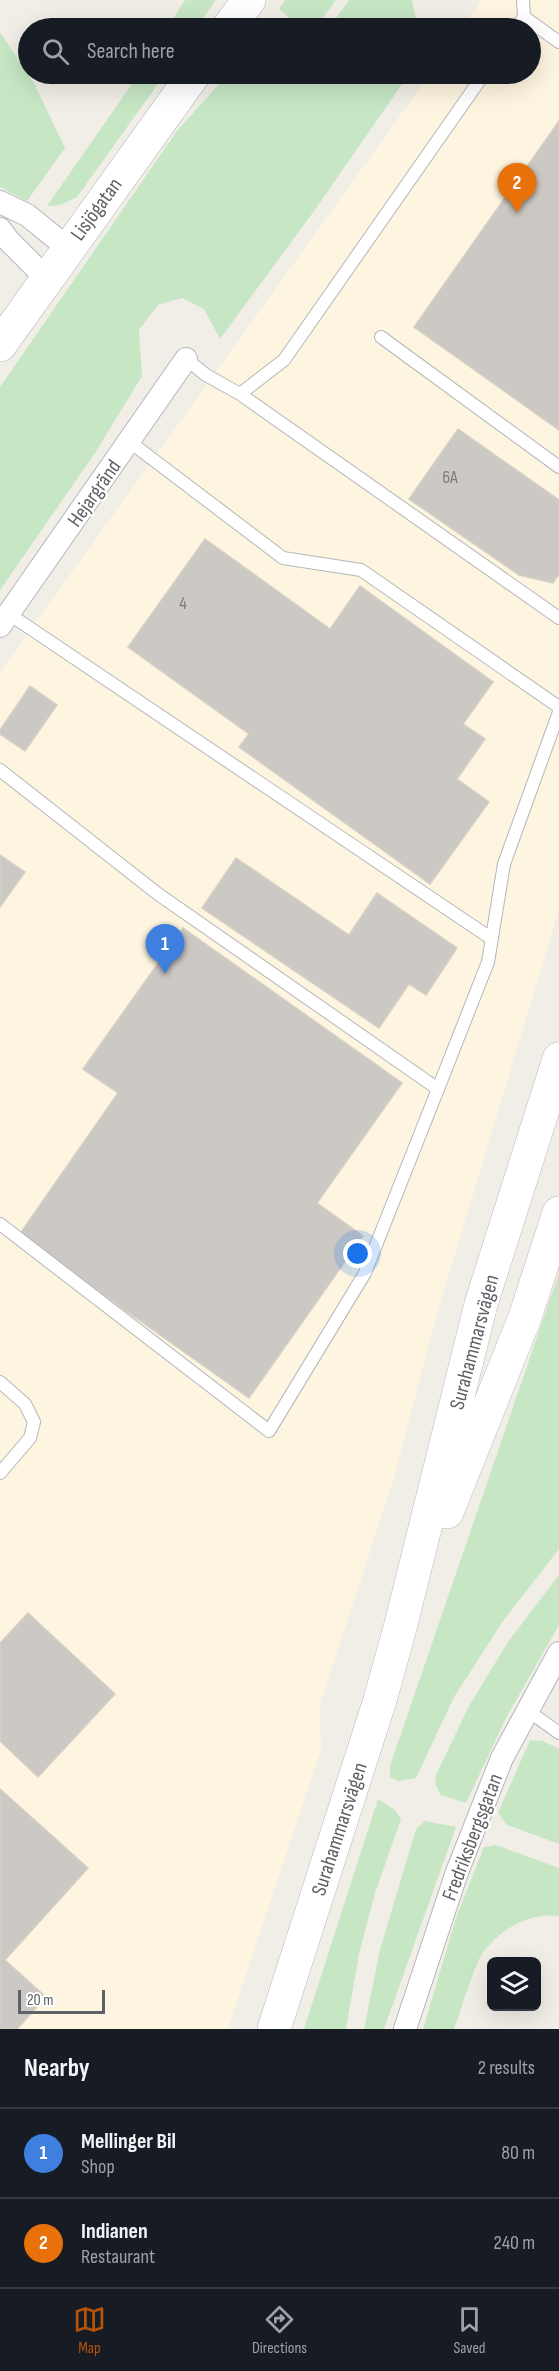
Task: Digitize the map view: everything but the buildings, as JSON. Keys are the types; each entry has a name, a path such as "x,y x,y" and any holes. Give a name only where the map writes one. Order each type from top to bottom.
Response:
{"main road":[{"path":"236,18 249,0"},
{"name":"Lisjögatan","path":"0,345 187,84"},
{"name":"Surahammarsvägen","path":"274,2029 380,1700 481,1304 559,1059"},
{"name":"Surahammarsvägen","path":"400,1628 525,1317 559,1213"}],"street":[{"path":"0,202 27,215 68,248"},
{"path":"0,228 9,241 46,278"},
{"name":"Hejargränd","path":"4,620 186,359"},
{"name":"Fredriksbergsgatan","path":"405,2029 458,1872 502,1758 559,1653"}],"lane":[{"path":"523,0 524,17"},
{"path":"541,29 559,42"},
{"path":"240,394 284,360 477,84"},
{"path":"381,337 559,467"},
{"path":"186,359 206,375 240,394 559,618"},
{"path":"130,442 283,558 361,570 559,706"},
{"path":"4,620 492,939"},
{"path":"0,1224 269,1431 365,1273 488,962 504,864 559,712"},
{"path":"0,770 158,894 438,1089"},
{"path":"0,1382 25,1404 34,1422 30,1438 0,1473"},
{"path":"527,1710 559,1733"}],"shaded area":[{"path":"481,0 559,0 559,910 439,1307 393,1481 320,1705 321,1750 228,2029 0,2029 0,672 423,84 541,84 541,18 468,18"}],"green space":[{"path":"185,0 216,0 203,18 173,18"},
{"path":"285,0 336,0 322,18 290,18 279,9"},
{"path":"349,0 412,0 416,18 336,18"},
{"path":"0,32 18,59 18,84 34,84 65,148 27,201 0,187"},
{"path":"132,84 158,84 77,197 60,205 47,206"},
{"path":"219,84 402,84 314,211 220,339 204,309 182,298 158,305 139,330 142,376 95,453 0,590 0,387 177,131"},
{"path":"559,1273 559,1549 503,1621 454,1697 416,1778 399,1781 390,1777 390,1766"},
{"path":"559,1575 559,1625 506,1718 466,1803 441,1795 435,1784 436,1775 469,1706 508,1642"},
{"path":"530,1740 543,1741 559,1749 559,1844 507,1825 498,1813"},
{"path":"378,1799 395,1810 401,1819 375,1893 359,1954 346,2029 304,2029"},
{"path":"425,1821 456,1827 384,2029 364,2029 380,1950 416,1829"},
{"path":"496,1845 559,1868 559,1916 548,1915 526,1920 497,1937 478,1961 454,2029 423,2029 456,1918 484,1847"}],"place":[{"name":"Indianen","path":"517,213"},
{"name":"Mellinger Bil","path":"165,974"}]}
